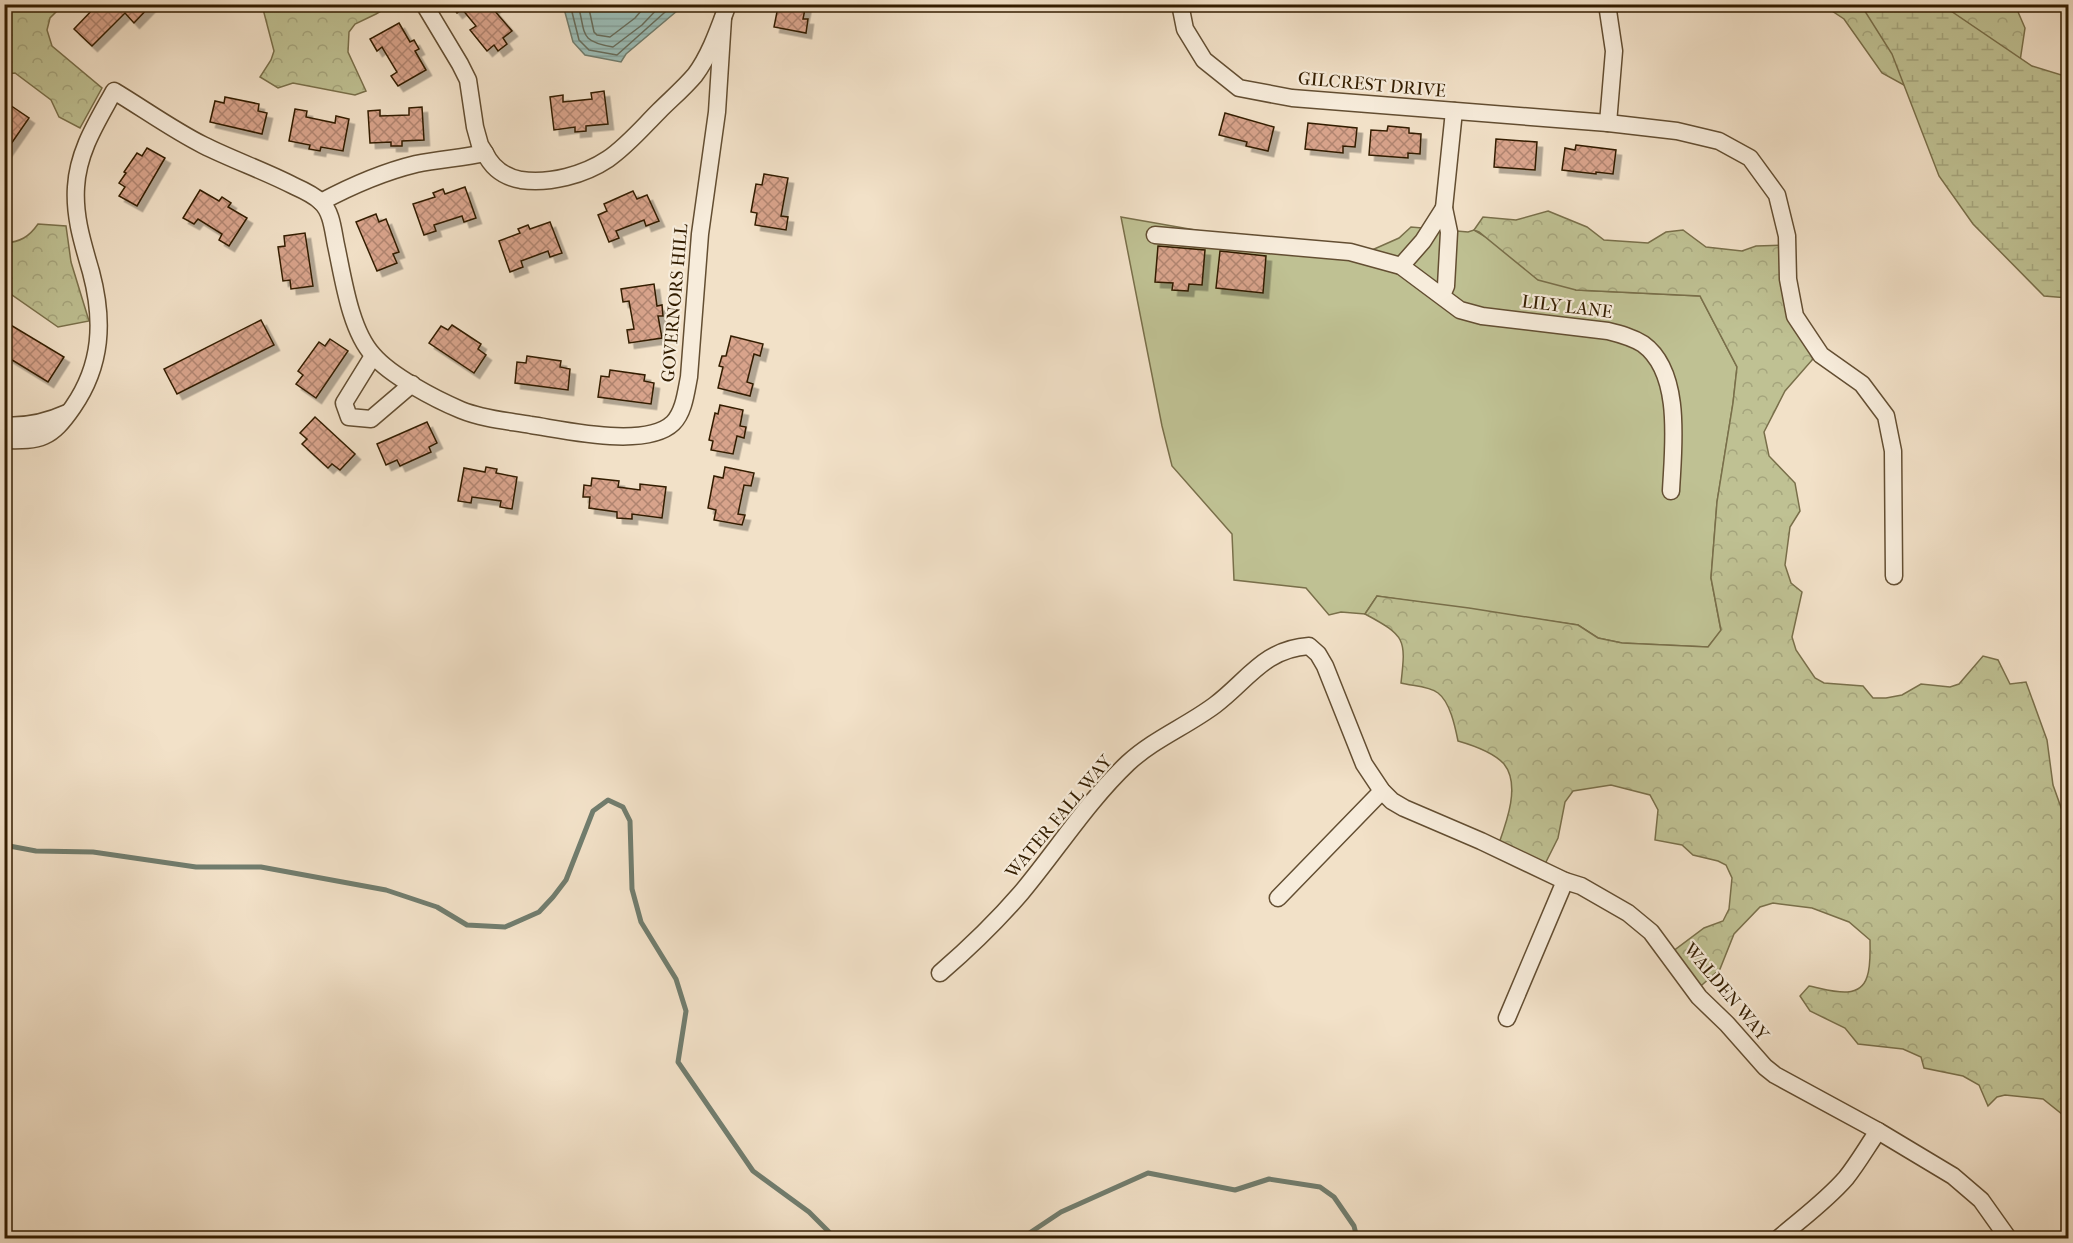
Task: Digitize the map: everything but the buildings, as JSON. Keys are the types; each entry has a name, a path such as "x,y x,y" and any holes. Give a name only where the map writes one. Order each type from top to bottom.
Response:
{"street":[{"name":"GOVERNORS HILL","path":"424,4 468,81 480,145 493,166 506,176 536,182 562,178 594,167 626,143 694,75 710,51 725,11"},
{"name":"GILCREST DRIVE","path":"1180,4 1185,29 1204,60 1239,88 1292,98 1608,123 1677,131 1719,141 1750,158 1777,195 1787,236 1788,279 1795,316 1821,355 1862,384 1886,416 1893,451 1894,576"},
{"path":"1607,4 1614,51 1608,123"},
{"name":"GOVERNORS HILL","path":"321,202 330,216 346,290 365,346 387,368 462,410 482,417 594,435 650,434 662,430 673,423 677,417 686,396 689,377 703,209 717,112 725,11"},
{"path":"4,440 34,440 52,433 83,392 94,367 99,317 94,286 81,243 77,219 76,187 87,140 114,91 202,144 280,178 321,202 358,184 396,170 485,153"},
{"path":"1442,295 1446,286 1449,232 1444,208 1454,111"},
{"path":"1401,266 1423,241 1444,208"},
{"name":"LILY LANE","path":"1155,235 1350,252 1401,266 1460,310 1482,316 1627,335 1644,345 1662,368 1670,395 1673,441 1671,491"},
{"path":"373,356 344,403 349,417 371,419 412,384"},
{"path":"4,425 40,423 70,411"},
{"name":"WALDEN WAY","path":"1309,646 1318,654 1325,666 1364,764 1382,791 1392,801 1565,881 1581,886 1629,913 1651,932 1699,997 1775,1075 1878,1131 1953,1176 1973,1192 2008,1239"},
{"name":"WATER FALL WAY","path":"940,973 978,939 1021,892 1083,813 1127,764 1151,743 1214,706 1274,654 1309,646"},
{"path":"1278,898 1382,791"},
{"path":"1507,1018 1565,881"},
{"path":"1779,1239 1844,1180 1878,1131"}],"green space":[{"path":"4,5 63,5 50,18 47,30 52,46 102,88 80,128 59,117 51,100 15,73 5,74"},
{"path":"253,5 391,5 355,24 349,32 348,52 366,91 355,95 293,83 278,88 260,77 274,51 263,9"},
{"path":"1823,5 2015,5 2025,28 2017,81 1931,100 1882,73 1844,19"},
{"path":"1861,5 1942,5 2032,66 2068,77 2068,298 2044,296 1973,224 1939,176 1892,54"},
{"path":"1548,211 1587,227 1604,240 1648,243 1666,232 1683,230 1706,247 1742,251 1756,246 1786,245 1795,298 1820,351 1785,391 1764,432 1769,456 1795,483 1800,511 1790,527 1785,565 1791,583 1802,592 1792,637 1796,650 1815,678 1824,683 1863,686 1873,698 1902,695 1921,684 1950,687 1959,684 1983,656 1998,660 2010,684 2026,682 2047,740 2053,785 2068,827 2068,1125 2063,1115 2043,1099 2005,1095 1997,1097 1988,1106 1979,1085 1963,1076 1924,1068 1921,1057 1903,1049 1858,1044 1845,1028 1810,1011 1800,996 1809,986 1842,992 1857,989 1863,985 1867,977 1870,954 1870,940 1849,922 1812,908 1773,903 1760,907 1734,934 1720,969 1694,992 1668,955 1704,928 1723,921 1729,909 1732,878 1726,865 1693,855 1682,845 1655,840 1658,810 1650,795 1611,785 1573,791 1565,802 1558,838 1542,870 1498,846 1508,816 1512,793 1509,773 1504,764 1489,753 1458,741 1449,708 1438,693 1401,683 1403,648 1400,640 1389,628 1365,614 1377,596 1578,625 1598,638 1622,643 1708,647 1721,630 1711,578 1717,502 1737,367 1700,296 1576,290 1538,280 1474,230 1483,217 1516,220"},
{"path":"1121,217 1314,251 1363,254 1399,238 1411,227 1468,232 1474,230 1576,290 1700,296 1737,367 1717,502 1711,578 1721,631 1708,647 1622,643 1598,638 1578,625 1377,596 1365,614 1341,612 1329,615 1306,588 1234,580 1232,534 1172,466"},
{"path":"38,224 66,226 71,262 89,321 58,327 5,290 5,243 24,238"}],"water":[{"path":"563,5 684,5 626,54 621,62 585,55 573,42"}],"waterway":[{"path":"4,845 36,851 93,852 196,867 261,867 386,890 437,907 467,925 505,927 539,912 566,880 593,811 608,800 623,807 630,821 632,889 641,922 676,979 686,1011 678,1062 753,1171 809,1212 835,1238"},
{"path":"1022,1238 1061,1212 1148,1173 1235,1190 1269,1179 1320,1187 1334,1197 1354,1226 1357,1238"}]}
